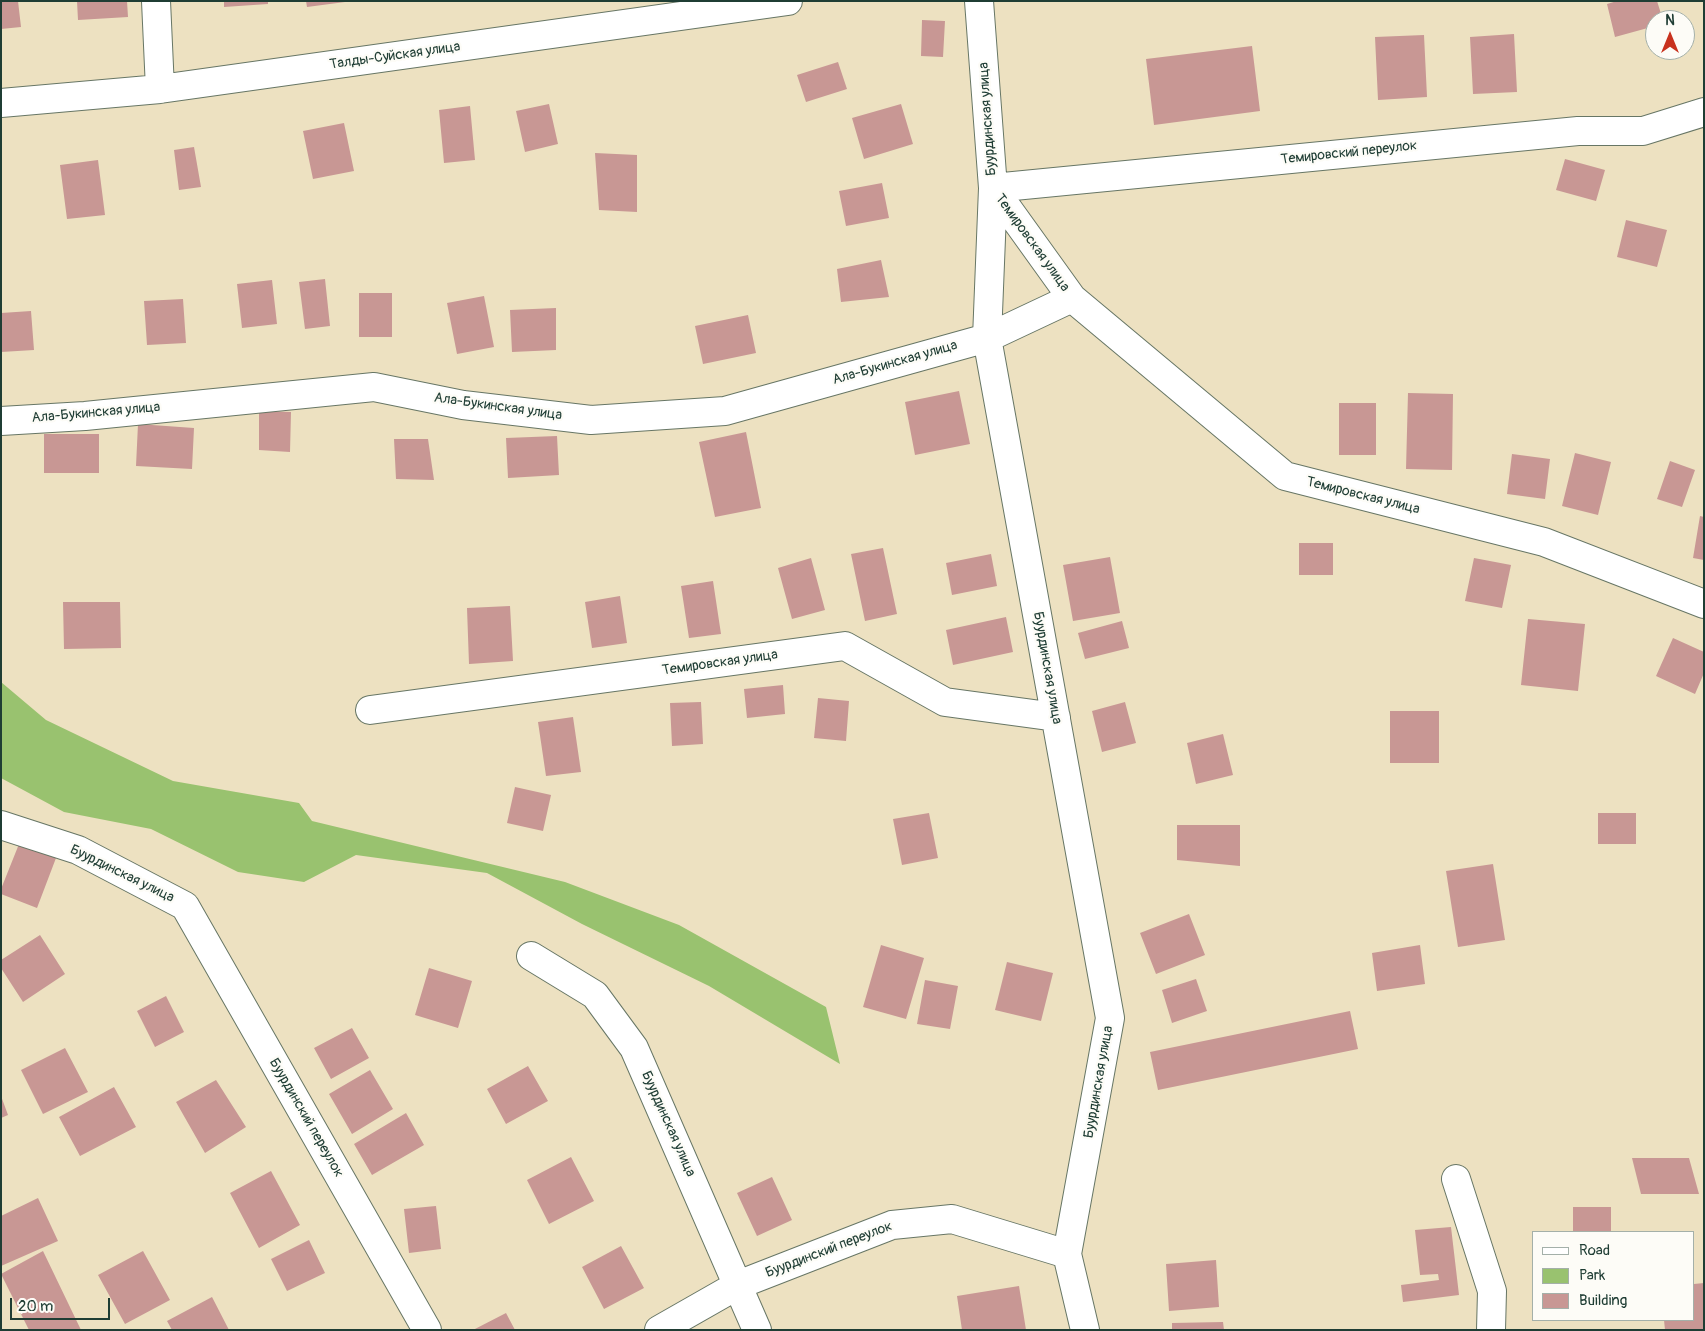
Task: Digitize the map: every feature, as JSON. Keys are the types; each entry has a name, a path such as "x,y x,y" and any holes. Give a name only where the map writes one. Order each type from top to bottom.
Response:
{"street":[{"path":"156,1 160,89"},
{"name":"Талды-Суйская улица","path":"1,104 160,89 788,1"},
{"name":"Буурдинская улица","path":"979,1 993,188 987,338 1110,1018 1067,1254 1085,1330"},
{"name":"Темировский переулок","path":"993,188 1578,131 1642,131 1704,112"},
{"name":"Темировская улица","path":"993,188 1072,298 1286,476 1544,542 1704,604"},
{"name":"Темировская улица","path":"987,338 1072,298"},
{"name":"Ала-Букинская улица","path":"1,421 85,416 374,387 463,405 591,420 725,411 987,338"},
{"name":"Темировская улица","path":"370,710 845,646 945,702 1056,717"},
{"name":"Буурдинская улица","path":"1,825 78,850 185,906"},
{"name":"Буурдинский переулок","path":"185,906 428,1330"},
{"name":"Буурдинская улица","path":"531,956 595,995 634,1048 757,1330"},
{"path":"1456,1178 1492,1291 1491,1330"},
{"name":"Буурдинский переулок","path":"659,1330 738,1285 892,1225 952,1219 1067,1254"}],"green space":[{"path":"1,682 46,720 173,781 299,803 312,821 565,882 679,925 826,1007 840,1064 709,986 582,924 487,873 356,855 304,882 238,872 151,829 64,812 1,778"}],"building":[{"path":"1,1 18,1 21,27 1,29"},
{"path":"77,1 127,1 128,17 78,20"},
{"path":"224,1 268,1 268,4 224,7"},
{"path":"306,1 345,1 345,2 307,7"},
{"path":"1617,1 1657,1 1660,10 1645,10 1645,29 1615,37 1607,4"},
{"path":"922,20 945,21 943,57 921,56"},
{"path":"1514,34 1517,92 1473,94 1470,37"},
{"path":"1424,35 1427,97 1378,100 1375,37"},
{"path":"1252,46 1260,111 1154,125 1146,59"},
{"path":"838,62 847,89 806,102 797,75"},
{"path":"549,104 558,144 525,152 516,111"},
{"path":"901,104 913,144 864,159 852,118"},
{"path":"470,106 475,160 444,163 439,110"},
{"path":"344,123 354,171 313,179 303,131"},
{"path":"194,147 201,187 179,190 174,150"},
{"path":"595,153 637,155 637,212 599,210"},
{"path":"1565,159 1605,170 1596,201 1556,190"},
{"path":"98,160 105,215 67,219 60,165"},
{"path":"882,183 889,218 846,226 839,191"},
{"path":"1626,220 1667,230 1657,267 1617,257"},
{"path":"881,260 889,297 841,302 837,269"},
{"path":"325,279 330,326 305,329 299,282"},
{"path":"272,280 277,324 242,328 237,284"},
{"path":"359,293 392,293 392,337 359,337"},
{"path":"484,296 494,347 457,354 447,303"},
{"path":"183,299 186,343 147,345 144,301"},
{"path":"556,308 556,350 512,352 510,310"},
{"path":"31,311 34,350 1,352 1,313"},
{"path":"748,315 756,353 703,364 695,326"},
{"path":"959,391 970,444 915,455 905,402"},
{"path":"1408,393 1453,394 1452,470 1406,469"},
{"path":"1339,403 1376,403 1376,455 1339,455"},
{"path":"259,411 291,412 290,452 259,450"},
{"path":"138,424 194,428 192,469 136,466"},
{"path":"746,432 761,508 715,517 699,442"},
{"path":"44,434 99,434 99,473 44,473"},
{"path":"557,436 559,475 508,478 506,438"},
{"path":"394,439 428,439 434,480 396,479"},
{"path":"1575,453 1611,462 1598,515 1562,506"},
{"path":"1512,454 1550,459 1545,499 1507,494"},
{"path":"1670,461 1695,470 1682,507 1657,499"},
{"path":"1700,516 1704,517 1704,560 1693,558"},
{"path":"1299,543 1333,543 1333,575 1299,575"},
{"path":"883,548 897,614 865,621 851,554"},
{"path":"991,554 997,586 952,595 946,563"},
{"path":"1110,557 1120,613 1073,621 1063,565"},
{"path":"811,558 825,610 792,619 778,568"},
{"path":"1474,558 1511,565 1502,608 1465,601"},
{"path":"713,581 721,634 689,638 681,586"},
{"path":"620,596 627,643 592,648 585,602"},
{"path":"63,602 120,602 121,648 64,649"},
{"path":"510,606 513,661 469,664 467,608"},
{"path":"1006,617 1013,652 953,665 946,630"},
{"path":"1528,619 1585,624 1578,691 1521,685"},
{"path":"1122,621 1129,648 1085,659 1078,633"},
{"path":"1673,638 1704,652 1704,673 1695,694 1656,676"},
{"path":"783,685 785,714 747,718 744,689"},
{"path":"818,698 849,701 846,741 814,738"},
{"path":"701,702 703,744 672,746 670,703"},
{"path":"1125,702 1136,743 1102,752 1092,711"},
{"path":"1390,711 1439,711 1439,763 1390,763"},
{"path":"573,717 581,772 546,776 538,722"},
{"path":"1223,734 1233,775 1196,784 1187,743"},
{"path":"515,787 551,795 543,831 507,823"},
{"path":"929,813 938,858 902,865 893,819"},
{"path":"1598,813 1636,813 1636,844 1598,844"},
{"path":"1177,825 1240,825 1240,866 1177,860"},
{"path":"19,844 56,858 37,908 1,894 1,889"},
{"path":"1493,864 1505,940 1458,947 1446,871"},
{"path":"1189,914 1205,955 1156,974 1140,933"},
{"path":"40,935 65,974 23,1002 1,968 1,960"},
{"path":"881,945 924,958 906,1019 863,1007"},
{"path":"1420,945 1425,984 1377,991 1372,953"},
{"path":"1007,962 1053,973 1041,1021 995,1010"},
{"path":"429,968 472,981 458,1028 415,1015"},
{"path":"1196,979 1207,1011 1172,1023 1162,990"},
{"path":"925,980 958,986 950,1029 917,1024"},
{"path":"166,996 184,1032 155,1047 137,1011"},
{"path":"1350,1011 1358,1049 1158,1090 1150,1052"},
{"path":"352,1028 369,1058 331,1079 314,1048"},
{"path":"65,1048 88,1092 43,1114 21,1070"},
{"path":"528,1066 548,1101 506,1124 487,1089"},
{"path":"370,1070 393,1109 352,1134 329,1094"},
{"path":"216,1080 246,1127 205,1153 176,1102"},
{"path":"114,1087 136,1127 80,1156 59,1117"},
{"path":"1,1096 8,1115 1,1118"},
{"path":"406,1113 424,1145 372,1175 354,1144"},
{"path":"571,1157 594,1201 549,1224 527,1180"},
{"path":"1632,1158 1689,1158 1699,1194 1641,1194"},
{"path":"271,1171 300,1225 259,1248 230,1193"},
{"path":"772,1177 792,1220 757,1236 737,1193"},
{"path":"38,1198 58,1241 1,1266 1,1216"},
{"path":"436,1206 441,1249 409,1253 404,1209"},
{"path":"1573,1207 1611,1207 1611,1231 1573,1231"},
{"path":"1451,1227 1459,1295 1403,1302 1401,1285 1439,1280 1438,1274 1420,1275 1415,1230"},
{"path":"309,1240 325,1273 287,1291 271,1259"},
{"path":"621,1246 644,1288 604,1309 582,1267"},
{"path":"43,1251 81,1330 29,1330 1,1274"},
{"path":"143,1251 170,1300 125,1324 98,1275"},
{"path":"1216,1260 1219,1307 1169,1311 1166,1264"},
{"path":"1704,1283 1704,1330 1665,1330 1664,1321 1695,1321 1695,1284"},
{"path":"1019,1286 1026,1330 962,1330 957,1296"},
{"path":"212,1297 229,1330 172,1330 167,1321"},
{"path":"506,1313 515,1330 473,1330"},
{"path":"1223,1322 1224,1330 1172,1330 1172,1323"}]}
